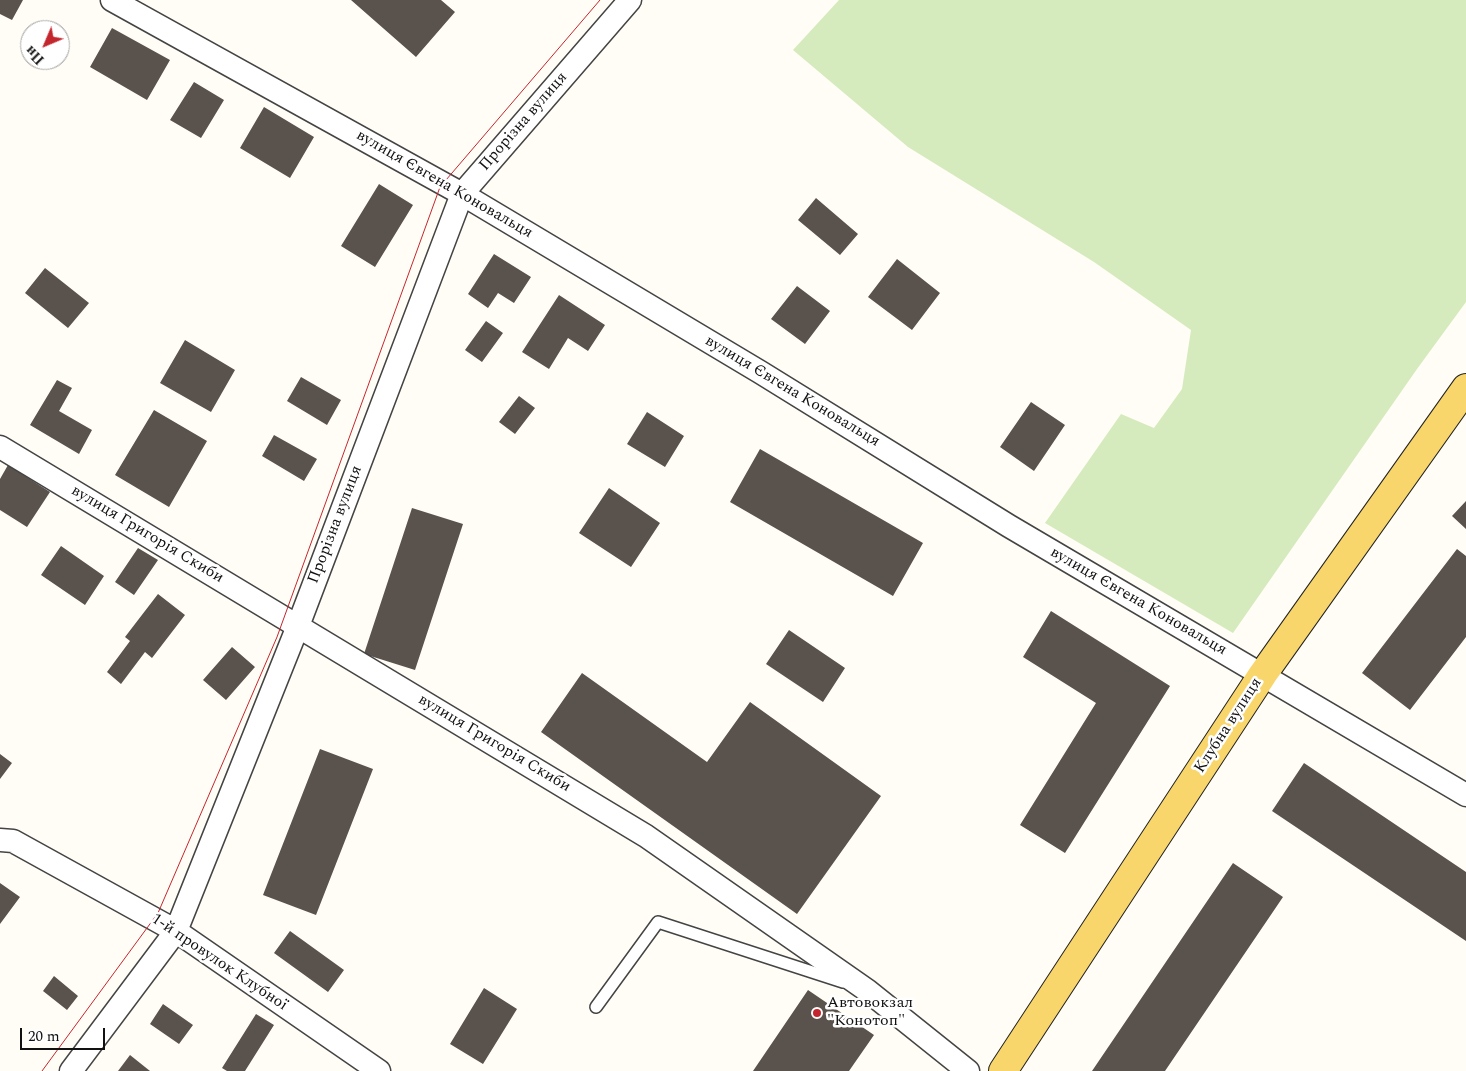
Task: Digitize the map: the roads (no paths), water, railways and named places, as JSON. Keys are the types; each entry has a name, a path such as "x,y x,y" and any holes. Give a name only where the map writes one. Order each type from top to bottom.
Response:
{"main road":[{"name":"Клубна вулиця","path":"1003,1071 1263,674 1466,388"}],"street":[{"name":"вулиця Євгена Коновальця","path":"112,0 462,194 760,372 1009,526 1466,795"},
{"name":"Прорізна вулиця","path":"71,1071 176,931 298,626 462,194 630,0"},
{"name":"вулиця Григорія Скиби","path":"0,447 646,836 868,990 968,1071"},
{"name":"1-й провулок Клубної","path":"0,840 13,841 176,931 378,1071"}],"lane":[{"path":"596,1007 658,922 868,990"}],"tram line":[{"path":"42,1071 158,913 277,637 440,187 600,0"}],"place":[{"name":"Автовокзал \"Конотоп\"","path":"817,1013"}]}
